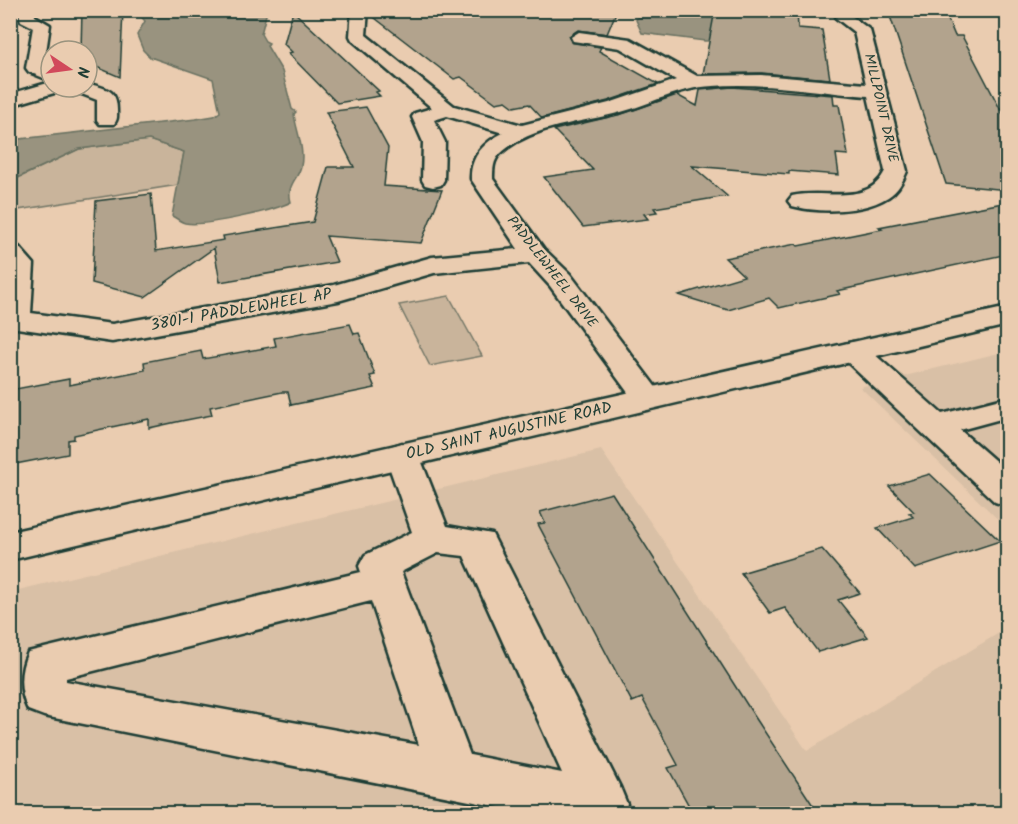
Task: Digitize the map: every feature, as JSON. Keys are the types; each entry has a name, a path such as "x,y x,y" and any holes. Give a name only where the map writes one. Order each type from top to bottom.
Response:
{"street":[{"path":"26,10 27,18 42,25 40,39"},
{"path":"360,10 358,36 447,110 520,131"},
{"name":"MILLPOINT DRIVE","path":"800,201 849,202 877,194 893,182 896,171 862,30 844,18"},
{"path":"579,37 624,43 694,82"},
{"path":"39,43 35,68 39,70"},
{"name":"PADDLEWHEEL DRIVE","path":"648,398 560,280 535,255 482,179 482,164 488,154 520,131 628,104 658,89 694,82 756,82 876,91"},
{"path":"10,100 39,91"},
{"path":"99,94 107,97 107,120"},
{"path":"433,180 434,142 422,117 447,110"},
{"name":"3801-1 PADDLEWHEEL AP","path":"10,253 21,264 13,322 112,333 338,293 432,265 535,255"},
{"name":"OLD SAINT AUGUSTINE ROAD","path":"10,546 1008,316"},
{"path":"854,351 1008,493"},
{"path":"935,426 1008,407"},
{"path":"402,456 433,538"},
{"path":"453,774 379,566 433,538 478,544 604,809"},
{"path":"384,582 44,665 44,696 453,774 604,809"}],"shaded area":[{"path":"136,11 267,11 261,34 269,43 267,46 282,71 292,109 296,112 294,114 301,146 301,166 291,186 291,202 270,210 207,223 183,222 172,216 184,152 149,140 79,149 11,181 11,140 196,119 214,116 220,112 213,79 150,57 143,50 137,35 145,21"},
{"path":"641,11 733,11 727,40 705,41 642,33 636,20"},
{"path":"149,140 184,152 178,185 11,211 14,180 79,149"},
{"path":"449,296 482,356 430,366 399,305"},
{"path":"1007,351 1007,528 860,387"},
{"path":"601,450 807,751 1007,628 1007,813 11,813 10,592"}],"building":[{"path":"82,10 123,10 120,77 99,68 99,39 81,39"},
{"path":"489,10 617,10 607,34 578,30 569,36 571,42 601,47 599,51 658,84 608,101 542,118 529,104 514,107 506,101 496,103 461,77 454,79 371,15"},
{"path":"715,10 797,10 798,28 822,30 830,79 761,73 703,74"},
{"path":"888,10 944,10 955,36 962,36 1008,124 1008,190 946,184"},
{"path":"293,11 379,91 376,92 380,96 337,103 288,53 292,52 284,44"},
{"path":"732,87 833,95 834,105 839,105 848,155 836,154 839,175 789,171 789,174 692,166 727,196 654,208 657,212 644,214 648,219 583,227 544,177 593,170 554,130 622,114 677,95 697,106 700,90"},
{"path":"366,107 388,148 384,186 442,190 421,243 326,236 337,262 220,282 214,248 145,297 92,283 96,201 151,194 156,251 224,240 223,236 313,222 328,167 354,167 326,112"},
{"path":"1008,202 1008,254 837,291 840,294 779,308 769,298 728,310 679,295 744,276 725,258 796,244 798,246 882,229 879,227"},
{"path":"350,324 354,334 359,333 375,375 370,376 375,388 291,405 288,392 282,392 210,407 212,415 149,428 149,419 74,435 74,439 68,440 68,454 10,465 10,390 69,379 69,385 145,370 144,362 201,351 203,359 276,346 274,338"},
{"path":"930,474 1000,541 915,569 877,528 913,517 909,513 914,512 889,486"},
{"path":"612,493 818,813 693,813 668,768 678,765 642,698 632,702 538,524 545,523 540,512"},
{"path":"822,549 860,593 838,600 868,637 818,652 785,608 770,613 741,573"}]}
